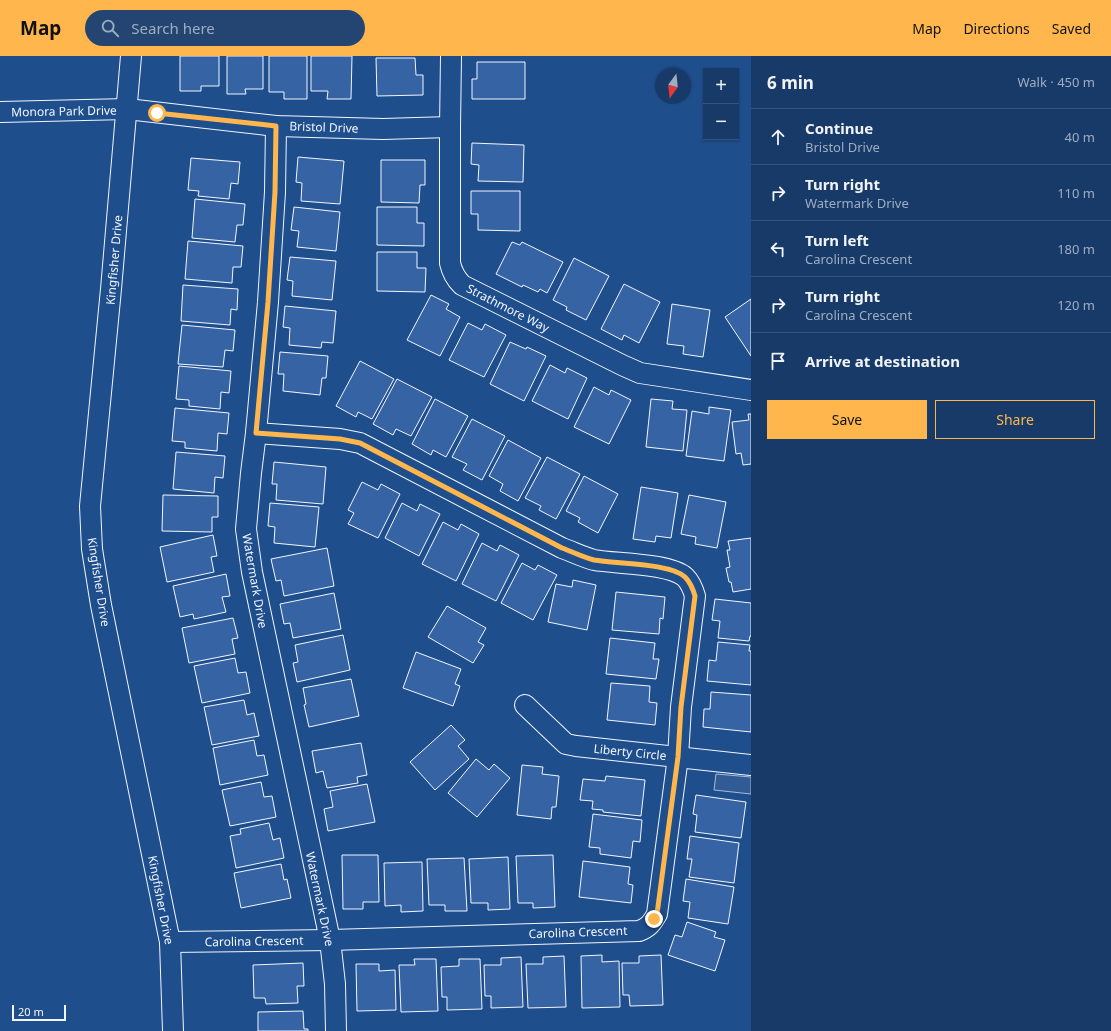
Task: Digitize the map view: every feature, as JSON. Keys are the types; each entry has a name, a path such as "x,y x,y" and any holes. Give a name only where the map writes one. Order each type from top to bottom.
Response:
{"street":[{"name":"Kingfisher Drive","path":"131,56 90,506 92,549 103,612 170,942 173,1031"},
{"name":"Strathmore Way","path":"451,56 450,263 456,279 462,285 640,373 751,390"},
{"name":"Monora Park Drive","path":"0,112 127,110"},
{"name":"Bristol Drive","path":"127,110 276,126 383,129 450,127"},
{"name":"Watermark Drive","path":"276,126 275,192 268,302 256,433 250,473 246,529 252,572 330,940 335,984 336,1031"},
{"name":"Carolina Crescent","path":"170,942 330,940 639,931 648,927 657,914 678,757 681,707 695,596 693,588 685,577 660,568 594,560 562,548 360,443 340,439 256,433"},
{"name":"Liberty Circle","path":"525,705 566,744 751,765"}],"shaded area":[{"path":"716,774 751,777 751,794 714,790"}],"building":[{"path":"180,56 219,56 219,86 201,86 201,91 180,91"},
{"path":"227,56 263,56 263,89 245,89 246,94 227,94"},
{"path":"269,56 307,56 307,99 284,99 284,92 269,92"},
{"path":"311,56 352,56 351,99 327,99 328,91 311,91"},
{"path":"376,58 415,58 416,75 423,75 423,95 377,96"},
{"path":"477,62 525,62 525,99 472,99 472,79 477,79"},
{"path":"472,143 524,145 523,182 478,181 479,165 471,164"},
{"path":"298,157 344,161 340,204 301,201 302,183 296,182"},
{"path":"191,158 240,162 238,184 231,183 229,199 198,196 199,191 188,190"},
{"path":"381,160 425,160 425,185 420,185 419,203 381,202"},
{"path":"471,191 520,191 520,231 478,230 478,214 471,214"},
{"path":"195,199 245,204 243,225 237,225 235,242 192,238"},
{"path":"294,207 340,212 336,251 297,247 299,231 291,230"},
{"path":"377,207 417,207 417,223 424,223 424,246 377,245"},
{"path":"188,241 243,246 241,267 233,267 232,283 185,279"},
{"path":"512,242 520,245 522,242 563,262 547,293 540,289 538,292 523,285 522,287 496,274"},
{"path":"377,252 417,252 417,268 426,268 425,292 377,291"},
{"path":"290,257 336,261 332,300 292,296 293,281 287,280"},
{"path":"574,258 609,276 586,320 566,310 567,307 553,300"},
{"path":"624,284 660,302 639,343 624,335 622,340 601,329"},
{"path":"183,285 238,289 237,310 231,309 230,325 181,321"},
{"path":"431,295 449,304 446,309 460,317 440,356 407,340"},
{"path":"751,299 751,356 725,317"},
{"path":"672,304 710,310 703,357 683,354 684,346 667,344"},
{"path":"285,306 336,311 333,343 322,342 321,348 289,345 290,328 283,327"},
{"path":"468,323 482,330 485,324 506,335 484,377 449,360"},
{"path":"182,325 235,330 233,351 225,350 223,367 178,364"},
{"path":"510,342 526,349 527,347 546,356 524,401 490,384"},
{"path":"280,352 328,356 326,378 322,378 320,395 283,391 284,374 278,374"},
{"path":"360,361 394,379 372,419 358,412 356,417 336,406"},
{"path":"550,365 565,373 567,368 587,378 568,419 532,401"},
{"path":"179,366 231,371 229,393 221,392 220,409 189,406 189,400 176,399"},
{"path":"397,379 432,397 411,436 396,429 393,435 373,424"},
{"path":"594,387 609,395 611,390 631,400 609,444 574,427"},
{"path":"435,399 468,416 446,457 433,450 431,455 412,444"},
{"path":"651,399 673,401 672,409 687,410 683,451 646,447"},
{"path":"709,407 731,410 724,461 686,456 692,411 709,414"},
{"path":"175,408 229,413 227,434 218,433 217,451 185,448 185,442 172,441"},
{"path":"748,414 751,414 751,464 743,465 741,453 736,454 732,422 749,420"},
{"path":"472,419 505,436 482,480 463,470 467,464 452,457"},
{"path":"508,440 541,458 518,501 500,491 503,484 489,476"},
{"path":"176,452 225,456 223,478 215,477 214,493 173,489"},
{"path":"547,457 580,474 556,519 539,510 541,506 525,498"},
{"path":"274,462 326,467 323,504 276,500 277,484 272,484"},
{"path":"584,476 618,494 598,533 578,522 580,518 566,511"},
{"path":"362,482 378,490 381,484 400,494 378,538 348,524 354,513 348,510"},
{"path":"641,487 678,493 671,538 656,536 655,542 633,539"},
{"path":"163,495 218,496 218,517 212,517 212,532 162,531"},
{"path":"689,495 726,502 717,548 695,544 696,537 681,534"},
{"path":"270,503 319,507 315,547 274,543 275,527 268,526"},
{"path":"402,503 417,511 420,504 440,514 419,556 385,538"},
{"path":"443,522 458,530 461,524 479,534 456,581 422,564"},
{"path":"213,535 217,556 211,557 214,572 167,582 160,547"},
{"path":"751,538 751,589 733,592 726,568 730,567 727,550 730,550 728,541"},
{"path":"482,543 497,551 500,545 519,555 496,601 462,584"},
{"path":"327,548 334,586 284,596 281,580 276,581 271,559"},
{"path":"522,563 535,570 538,565 557,575 533,620 501,603"},
{"path":"226,574 230,596 222,597 226,612 194,619 193,614 180,617 173,586"},
{"path":"573,580 596,585 587,630 548,622 556,584 572,587"},
{"path":"616,592 665,597 663,619 660,618 659,634 612,630"},
{"path":"334,593 341,629 293,638 290,623 284,624 280,604"},
{"path":"715,599 751,603 751,636 749,641 718,638 720,621 712,620"},
{"path":"447,606 486,628 478,642 484,645 473,663 428,637"},
{"path":"233,618 238,638 232,639 235,654 189,663 182,628"},
{"path":"343,635 350,670 297,682 293,663 298,662 295,645"},
{"path":"610,638 655,643 653,659 659,659 656,679 606,674"},
{"path":"718,642 750,645 751,685 707,681 709,660 716,661"},
{"path":"416,652 461,669 455,684 460,686 453,706 403,688"},
{"path":"235,658 238,673 246,672 250,693 202,703 194,666"},
{"path":"351,679 359,716 309,727 304,705 306,704 303,688"},
{"path":"611,683 650,686 649,702 657,703 655,725 607,720"},
{"path":"711,692 751,695 751,732 703,727 704,709 710,709"},
{"path":"244,700 247,715 254,713 259,736 212,745 204,707"},
{"path":"451,725 465,740 458,746 469,759 435,790 410,762"},
{"path":"254,740 257,756 264,755 268,775 220,785 213,748"},
{"path":"361,743 367,775 357,777 358,783 327,788 323,771 316,773 312,751"},
{"path":"476,759 489,770 494,764 510,778 477,817 448,793"},
{"path":"522,765 543,767 542,774 559,776 556,807 552,807 551,819 517,815"},
{"path":"606,776 645,780 641,816 603,812 603,810 592,809 593,801 580,800 583,779 605,781"},
{"path":"261,782 264,797 272,796 276,817 230,826 222,790"},
{"path":"367,784 375,822 328,831 324,809 333,807 330,791"},
{"path":"696,795 746,802 741,838 695,832 697,815 693,814"},
{"path":"593,814 642,820 640,842 633,841 631,858 600,854 600,848 589,847"},
{"path":"269,823 273,840 280,838 284,858 236,868 230,836 241,834 240,829"},
{"path":"690,836 739,843 734,883 689,877 692,859 687,859"},
{"path":"342,855 378,855 379,902 363,902 363,909 343,909"},
{"path":"553,855 555,907 533,908 533,903 518,903 516,856"},
{"path":"508,857 510,909 488,910 488,903 471,903 469,859"},
{"path":"464,858 467,911 445,911 445,905 429,905 427,859"},
{"path":"583,861 630,867 628,884 633,885 631,903 579,897"},
{"path":"422,862 423,911 401,912 401,905 385,906 384,863"},
{"path":"281,864 284,880 287,879 291,898 241,908 234,873"},
{"path":"686,879 734,887 728,924 688,918 690,902 683,901"},
{"path":"687,922 716,932 714,937 725,940 715,971 668,955 675,935 682,937"},
{"path":"602,955 602,962 619,961 620,1007 582,1008 581,956"},
{"path":"661,955 663,1005 630,1006 629,995 623,995 622,963 639,963 639,956"},
{"path":"564,956 566,1007 528,1008 526,964 543,964 543,957"},
{"path":"521,957 523,1007 491,1008 491,996 485,996 484,965 501,965 501,958"},
{"path":"414,959 436,959 438,1011 401,1012 399,965 415,965"},
{"path":"459,959 480,959 482,1009 447,1010 447,997 442,997 441,967 459,966"},
{"path":"303,963 304,986 297,986 298,1003 266,1004 265,998 254,998 253,965"},
{"path":"356,964 379,964 379,971 395,970 396,1010 357,1011"},
{"path":"303,1011 304,1029 308,1029 308,1031 258,1031 258,1012"}],"route":[{"path":"157,113 276,126 275,192 268,302 256,433 340,439 360,443 562,548 594,560 660,568 674,572 685,577 693,588 695,596 681,707 678,757 657,914 654,919"}]}
